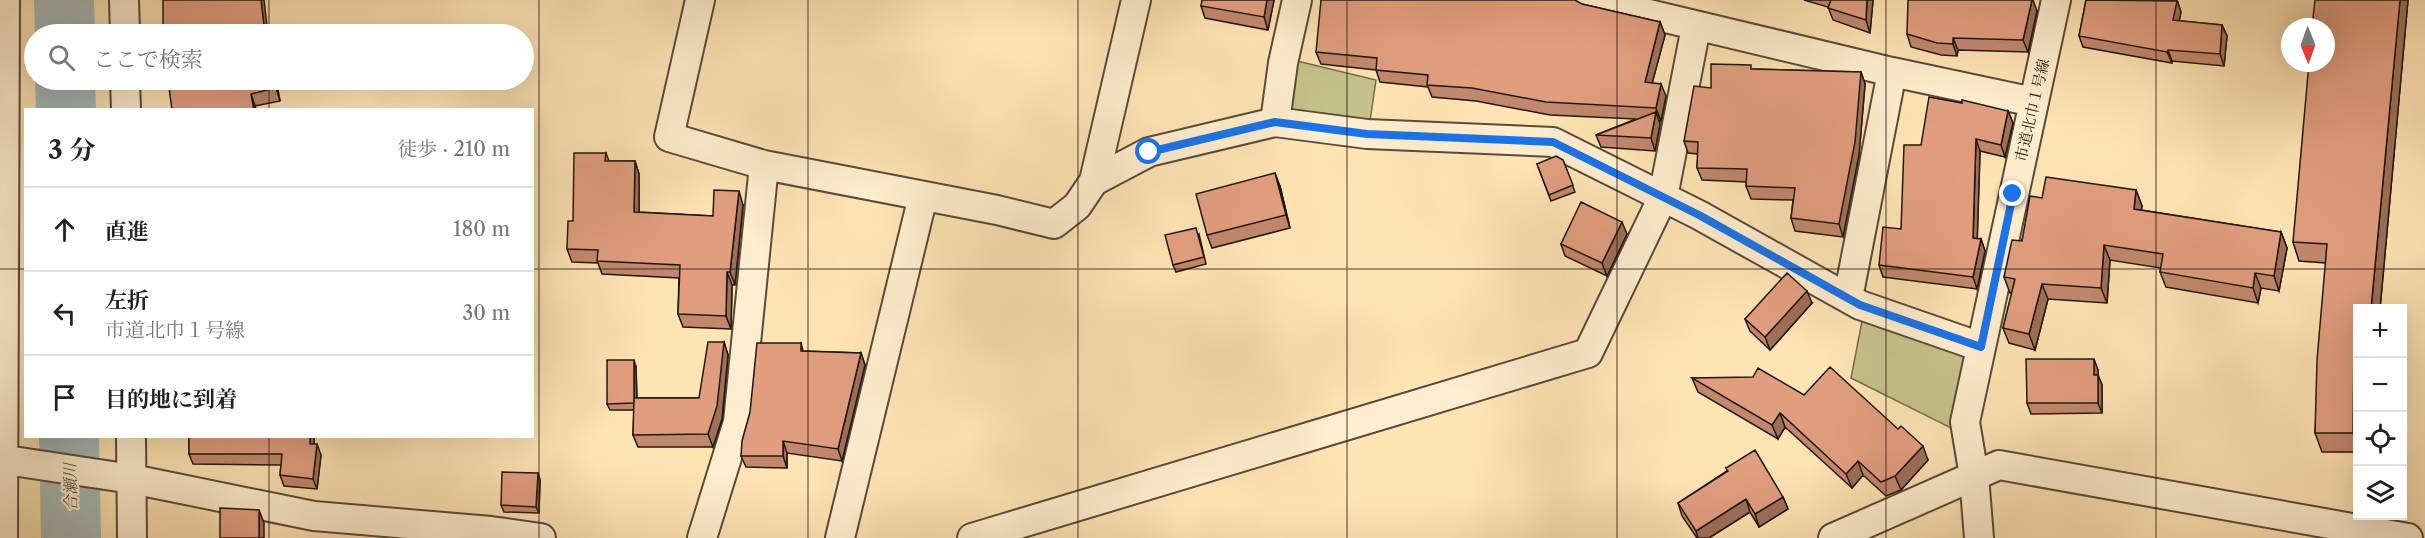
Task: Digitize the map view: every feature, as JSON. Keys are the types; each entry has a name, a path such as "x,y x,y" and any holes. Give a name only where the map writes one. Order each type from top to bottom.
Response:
{"street":[{"path":"3,538 6,0"},
{"path":"124,0 125,24"},
{"path":"700,0 669,137 764,165 997,210 1054,224 1077,206 1094,181 1136,0"},
{"path":"1275,122 1283,63 1296,0"},
{"path":"1590,0 1696,27 2034,102"},
{"name":"市道北巾１号線","path":"1979,538 1974,476 1965,422 2056,0"},
{"path":"972,538 1588,353 1664,197 1696,27"},
{"path":"1848,298 1892,72"},
{"path":"125,90 126,108"},
{"path":"1094,181 1149,152 1275,122 1367,134 1553,142 1664,197 1860,305 1981,347"},
{"path":"702,538 738,422 764,165"},
{"path":"840,538 923,196"},
{"path":"131,438 122,477 132,538"},
{"path":"2,459 122,477 314,516 490,531 541,538"},
{"path":"1833,538 1999,465 2408,538"}],"shaded area":[{"path":"1289,59 1376,80 1369,128 1286,117"},
{"path":"1863,316 1968,354 1953,429 1851,378"}],"building":[{"path":"163,0 261,0 264,24 163,24"},
{"path":"1202,0 1267,0 1264,17 1201,6"},
{"path":"1321,0 1575,0 1582,4 1660,22 1645,82 1661,84 1656,108 1546,102 1472,88 1427,85 1428,75 1376,70 1377,58 1316,52"},
{"path":"1831,0 1867,0 1866,20 1828,8"},
{"path":"1908,0 2032,0 2023,40 1953,38 1953,44 1937,43 1907,34"},
{"path":"2086,0 2177,1 2173,20 2222,25 2220,54 2168,50 2167,52 2079,36"},
{"path":"2315,0 2400,0 2371,304 2353,304 2353,433 2315,433 2317,360 2327,244 2293,242 2308,72 2335,72 2335,18 2313,18"},
{"path":"1711,64 1751,65 1751,69 1861,72 1855,142 1839,224 1791,218 1795,188 1746,186 1747,169 1697,168 1698,142 1684,141 1694,86 1711,88"},
{"path":"169,90 268,90 251,94 254,108 172,108"},
{"path":"1929,97 1962,103 1962,100 2008,111 2001,145 1976,139 1973,238 1981,239 1973,277 1879,265 1883,227 1901,229 1904,145 1921,145"},
{"path":"1656,112 1651,138 1596,135"},
{"path":"574,153 606,153 605,161 635,161 634,212 713,216 714,190 739,191 730,272 727,272 726,316 678,314 680,265 597,261 598,250 567,249 568,221 573,221"},
{"path":"1556,156 1563,160 1573,185 1549,195 1537,164"},
{"path":"1275,173 1286,215 1207,235 1196,194"},
{"path":"2046,177 2136,190 2134,209 2281,232 2274,276 2255,273 2253,288 2160,272 2163,254 2104,245 2101,288 2042,284 2029,334 2003,328 2015,279 2004,277 2012,240 2022,241 2030,196 2042,198"},
{"path":"1581,202 1622,222 1602,263 1561,244"},
{"path":"1196,228 1204,257 1173,265 1165,235"},
{"path":"1787,273 1807,291 1765,337 1745,319"},
{"path":"708,342 724,342 717,406 708,434 633,435 634,398 699,398"},
{"path":"757,343 801,343 801,351 861,353 838,449 783,441 783,456 741,456 742,441 750,412"},
{"path":"2026,359 2094,359 2094,375 2098,375 2098,403 2027,403"},
{"path":"607,360 634,360 634,403 607,404"},
{"path":"1830,367 1898,429 1901,426 1923,446 1895,476 1881,482 1858,461 1846,474 1780,413 1772,425 1692,378 1753,377 1758,368 1804,395"},
{"path":"189,438 310,438 310,444 317,444 313,479 280,475 282,454 189,454"},
{"path":"1755,450 1783,497 1755,514 1746,499 1696,531 1678,503 1728,471 1726,468"},
{"path":"502,472 538,473 536,507 501,505"},
{"path":"220,508 259,510 259,538 220,538"}],"waterway":[{"name":"合瀬川","path":"64,0 65,24"},
{"name":"合瀬川","path":"65,90 66,108"},
{"name":"合瀬川","path":"69,438 71,538"}],"route":[{"path":"1149,152 1275,122 1367,134 1553,142 1699,215 1860,305 1981,347 2013,194"}]}
